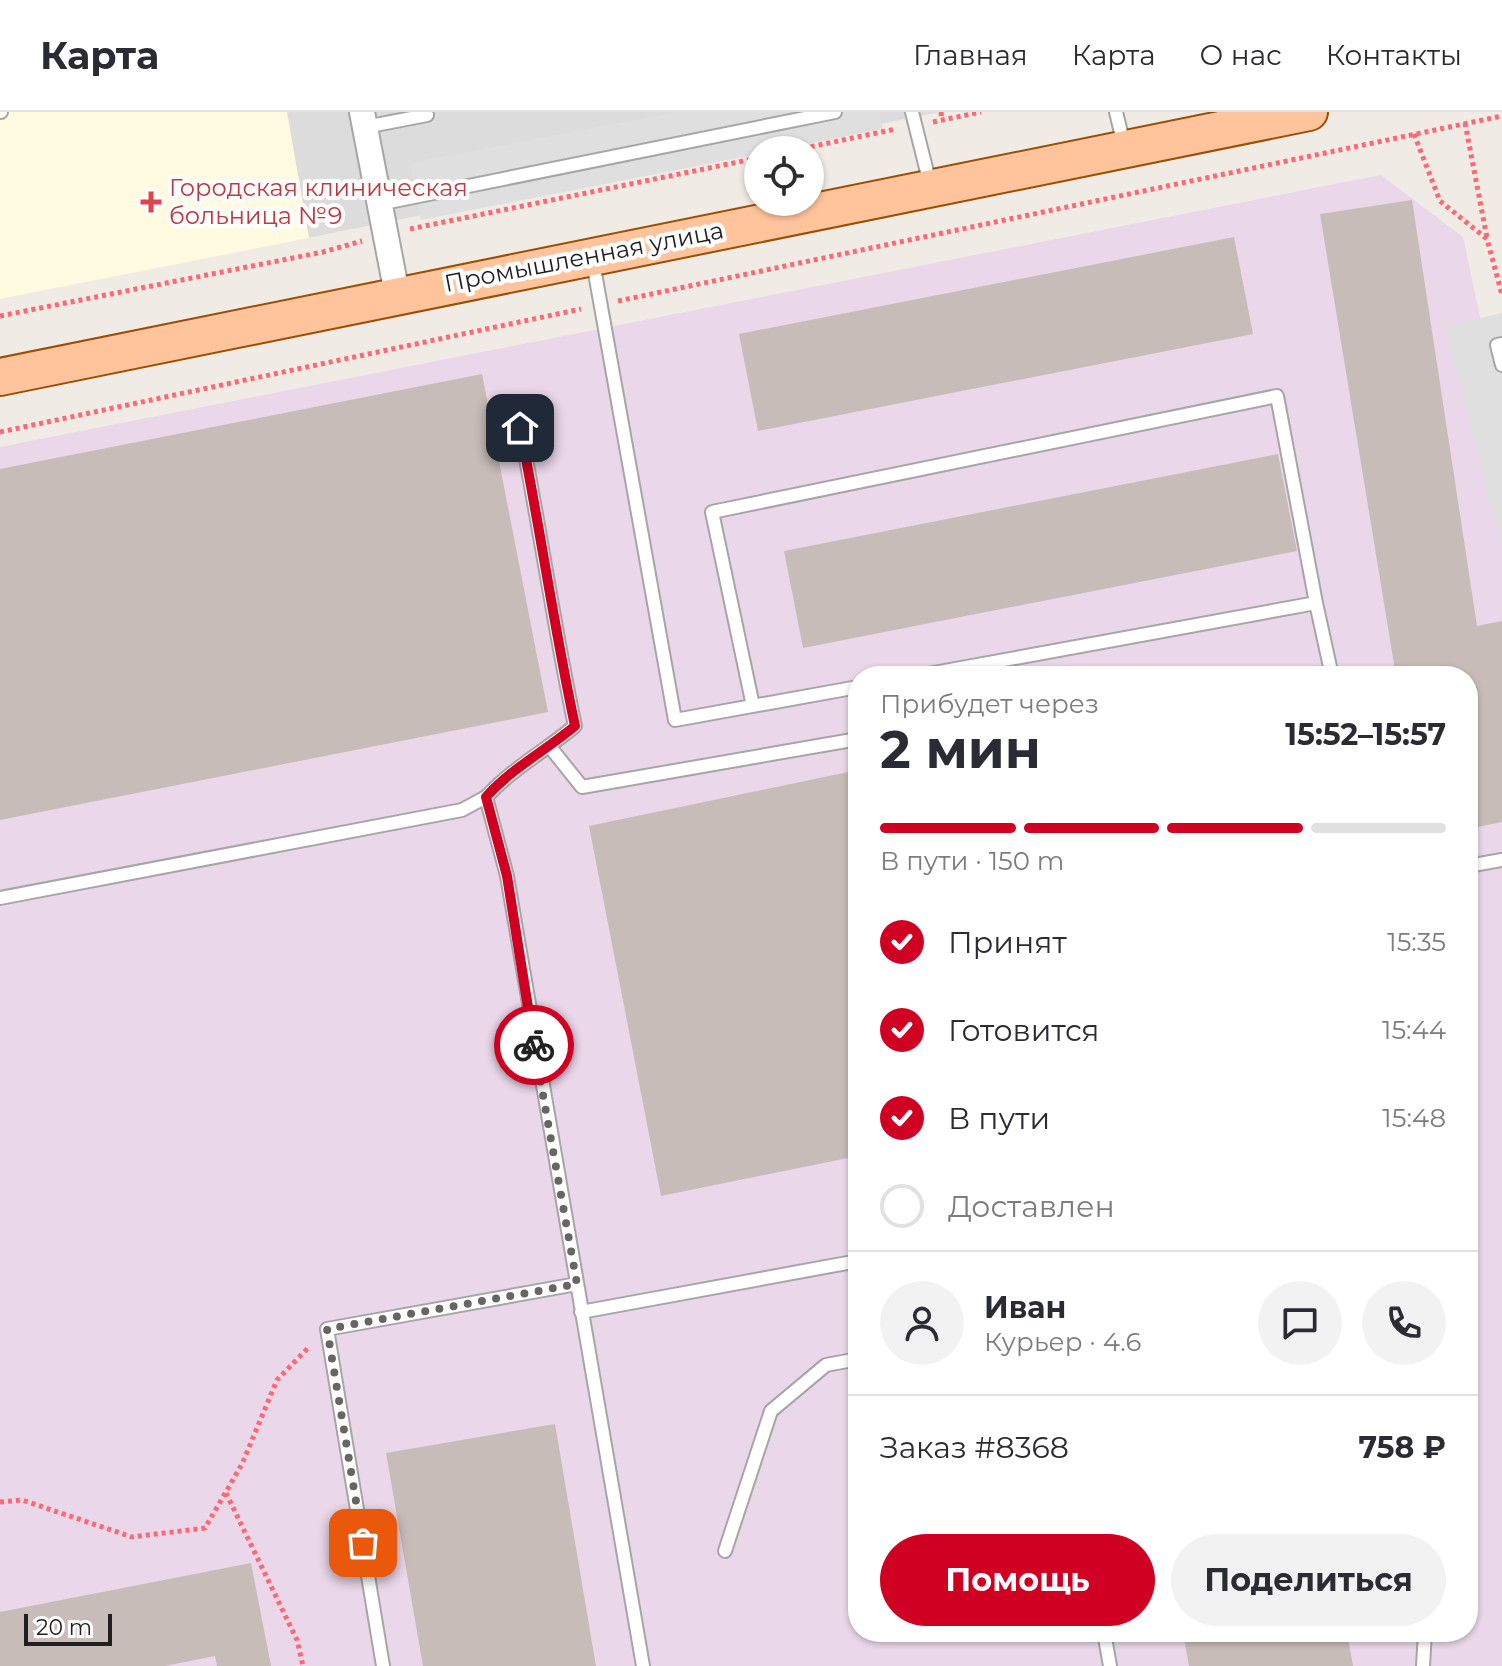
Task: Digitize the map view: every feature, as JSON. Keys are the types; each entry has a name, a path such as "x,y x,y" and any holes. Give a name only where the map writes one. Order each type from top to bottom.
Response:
{"main road":[{"name":"Промышленная улица","path":"0,377 1298,113"}],"street":[{"path":"363,120 397,294"}],"lane":[{"path":"379,204 835,112"},
{"path":"912,112 931,187"},
{"path":"1116,112 1125,148"},
{"path":"363,120 427,115"},
{"path":"592,255 675,720 848,689"},
{"path":"1502,344 1497,345 1502,365"},
{"path":"753,706 712,512 1277,396 1330,666"},
{"path":"0,898 462,810 486,797 510,771 550,747 575,726 547,595 547,565 520,428"},
{"path":"972,666 1316,603"},
{"path":"550,747 582,787 848,741"},
{"path":"486,797 507,876 643,1666"},
{"path":"1478,864 1502,860"},
{"path":"581,1312 848,1263"},
{"path":"383,1666 327,1329 577,1284"},
{"path":"725,1551 771,1411 826,1365 848,1361"},
{"path":"1106,1642 1110,1666"},
{"path":"1423,1666 1424,1642"}],"path":[{"path":"941,112 942,120"},
{"path":"824,144 981,112"},
{"path":"0,432 1502,116"},
{"path":"1465,123 1487,239 1502,295"},
{"path":"1414,134 1440,201 1487,239"},
{"path":"0,316 323,252 385,234 744,161"},
{"path":"0,1502 22,1500 132,1537 205,1528 242,1464 277,1380 327,1329"},
{"path":"226,1492 297,1640 303,1666"}],"shaded area":[{"path":"0,112 940,112 819,136 744,136 744,151 0,299"},
{"name":"Городская клиническая больница №9","path":"0,112 287,112 309,238 0,299"},
{"path":"677,112 879,112 883,129 824,141 824,136 744,136 744,157 421,220 410,163"},
{"path":"1381,175 1463,237 1502,420 1502,1666 0,1666 0,447"},
{"path":"1502,313 1502,538 1499,539 1444,327"}],"building":[{"path":"1412,200 1477,626 1502,621 1502,822 1478,827 1478,666 1394,666 1320,214"},
{"path":"1234,237 1253,334 758,431 739,334"},
{"path":"482,374 548,712 0,820 0,469"},
{"path":"1278,454 1297,551 803,648 784,551"},
{"path":"848,772 848,1158 661,1196 589,826"},
{"path":"555,1424 596,1666 423,1666 386,1453"},
{"path":"251,1563 271,1666 217,1666 215,1656 165,1666 0,1666 0,1612"},
{"path":"1185,1642 1349,1642 1353,1666 1189,1666"}],"way so far":[{"path":"363,1543 327,1329 577,1284 534,1045"}],"place":[{"name":"Городская клиническая больница №9","path":"151,202"}],"route":[{"path":"520,428 547,565 547,595 575,726 550,747 510,771 486,797 507,876 534,1045"}]}
